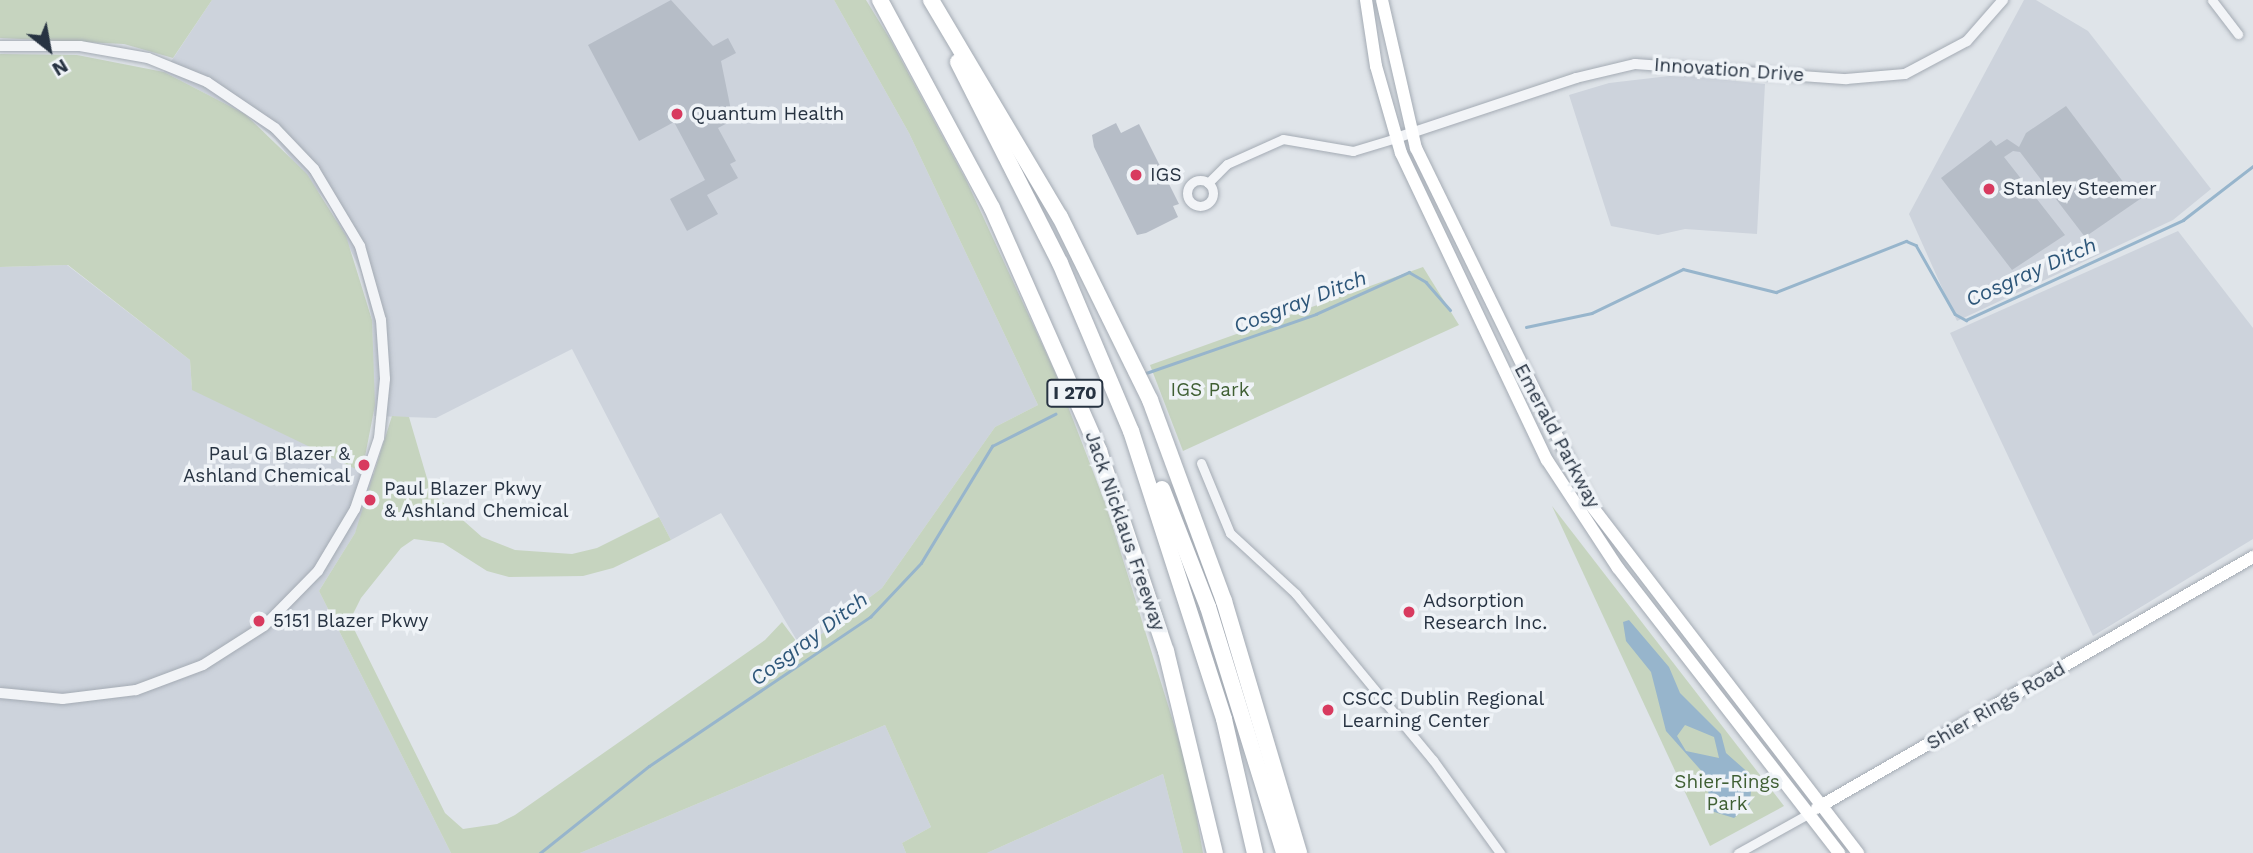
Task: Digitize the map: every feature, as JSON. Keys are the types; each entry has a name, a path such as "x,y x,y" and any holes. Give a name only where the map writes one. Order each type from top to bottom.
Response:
{"highway":[{"name":"Jack Nicklaus Freeway","path":"880,0 992,208 1099,451 1166,651 1215,853"},
{"name":"Jack Nicklaus Freeway","path":"920,0 962,68 1030,202 1103,363 1170,542 1223,719 1255,853"},
{"path":"931,0 1060,217 1150,400 1224,601 1299,853"},
{"path":"1103,363 1143,444 1208,607 1284,853"}],"main road":[{"name":"Emerald Parkway","path":"1366,0 1396,138 1467,298 1578,513 1839,853"},
{"name":"Emerald Parkway","path":"1382,0 1411,133 1488,302 1591,505 1858,853"},
{"name":"Shier Rings Road","path":"1808,814 2253,557"}],"street":[{"name":"Innovation Drive","path":"1396,138 1576,78 1635,64 1885,78 1946,57 2003,0"},
{"path":"2212,0 2238,34"},
{"path":"0,46 80,46 148,58 207,82 275,128 314,169 360,246 381,320 385,379 379,438 355,509 318,571 264,626 203,666 136,690 63,699 0,693"},
{"path":"1208,183 1227,164 1283,139 1353,151 1396,138"},
{"path":"1201,463 1214,500 1244,551 1296,594 1433,760 1500,853"},
{"name":"Shier Rings Road","path":"1738,853 1808,814"}],"shaded area":[{"path":"212,0 834,0 909,133 1038,405 995,427 882,588 802,649 721,513 671,540 572,349 436,418 374,416 372,320 361,272 329,205 275,139 245,114 164,72"},
{"path":"2024,0 2036,0 2088,31 2211,189 2173,220 1957,321 1909,214"},
{"path":"1678,75 1765,84 1757,234 1685,229 1658,235 1611,226 1569,95 1609,83"},
{"path":"2178,231 2253,328 2253,539 2093,636 1950,333"},
{"path":"67,265 190,360 192,389 377,476 355,533 319,591 451,853 0,853 0,267"},
{"path":"885,725 931,827 902,843 906,853 580,853"},
{"path":"1163,774 1183,853 987,853"}],"green space":[{"path":"0,0 212,0 173,58 124,44 0,38"},
{"path":"834,0 866,0 890,39 967,182 1054,370 1107,508 1189,773 1203,853 1183,853 1163,774 987,853 906,853 902,843 931,827 885,725 580,853 451,853 319,591 355,533 392,416 409,417 431,492 482,537 515,550 572,554 597,548 659,517 671,540 613,568 583,576 509,577 487,571 443,543 414,539 401,548 361,598 352,616 354,629 445,813 463,829 497,824 515,815 765,640 782,622 802,649 882,588 995,427 1038,405 909,133"},
{"path":"0,54 77,55 164,72 245,114 307,174 346,236 372,320 375,405 362,472 192,390 190,360 68,265 0,267"},
{"name":"IGS Park","path":"1423,267 1459,325 1183,451 1150,365"},
{"name":"Shier-Rings Park","path":"1552,506 1784,806 1710,846"}],"water":[{"path":"1629,620 1669,667 1680,693 1721,734 1726,753 1752,776 1750,804 1734,818 1711,811 1706,776 1666,731 1651,672 1626,641 1623,622","holes":["1685,725 1714,737 1719,758 1686,751 1677,736"]}],"building":[{"name":"Quantum Health","path":"671,0 713,46 728,38 736,53 721,61 733,120 718,128 736,161 730,164 738,178 707,195 718,214 687,231 670,199 705,180 674,122 639,141 588,45"},
{"name":"Stanley Steemer","path":"2066,106 2130,191 2136,187 2143,197 2085,237 2020,152 2013,151 2004,157 2065,235 2012,270 1941,178 1991,140 1996,146 2007,139 2019,147 2026,133"},
{"name":"IGS","path":"1116,123 1121,133 1139,124 1179,204 1173,206 1178,217 1146,233 1137,235 1094,147 1092,135"}],"waterway":[{"name":"Cosgray Ditch","path":"1526,327 1592,313 1683,269 1776,292 1906,241 1916,245 1955,314 1966,320 2183,220 2253,166"},
{"name":"Cosgray Ditch","path":"1146,373 1316,314 1409,272 1426,282 1450,310"},
{"name":"Cosgray Ditch","path":"540,853 649,766 870,617 921,563 992,446 1055,414"}],"place":[{"name":"Quantum Health","path":"677,114"},
{"name":"IGS","path":"1136,175"},
{"name":"Stanley Steemer","path":"1989,189"},
{"name":"Paul G Blazer & Ashland Chemical","path":"364,465"},
{"name":"Paul Blazer Pkwy & Ashland Chemical","path":"370,500"},
{"name":"Adsorption Research Inc.","path":"1409,612"},
{"name":"5151 Blazer Pkwy","path":"259,621"},
{"name":"CSCC Dublin Regional Learning Center","path":"1328,710"}]}
